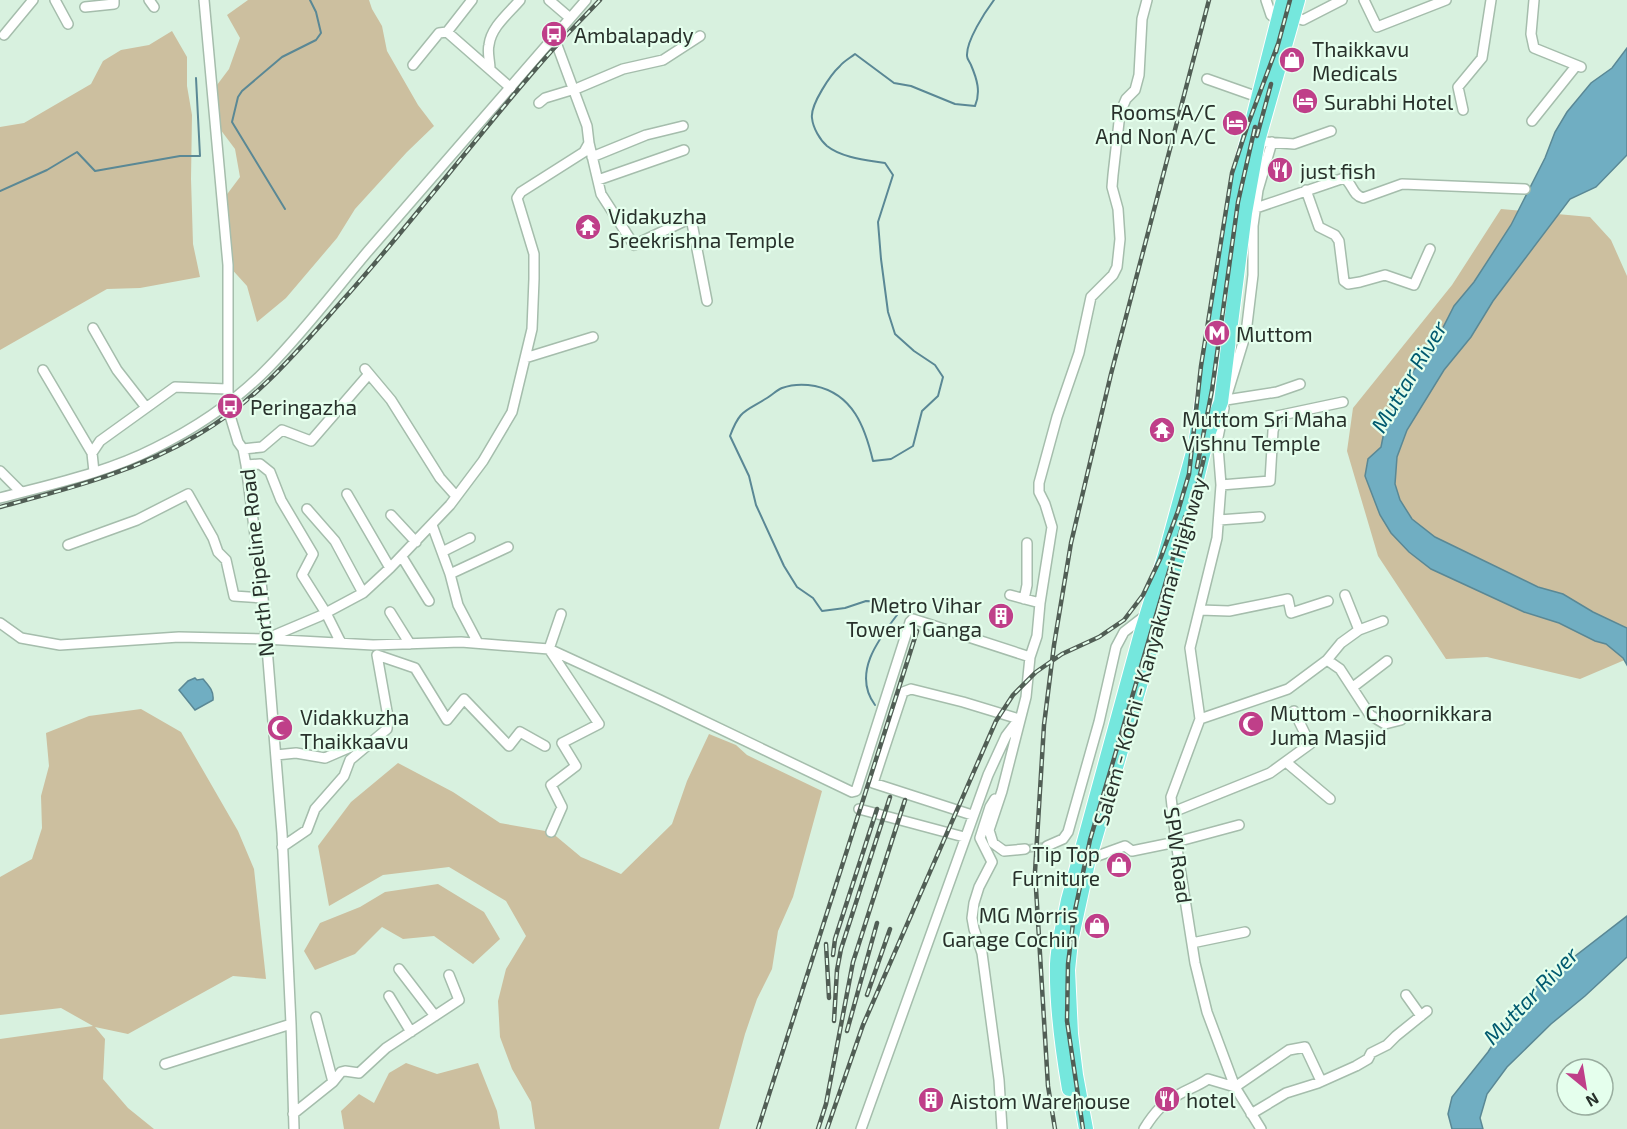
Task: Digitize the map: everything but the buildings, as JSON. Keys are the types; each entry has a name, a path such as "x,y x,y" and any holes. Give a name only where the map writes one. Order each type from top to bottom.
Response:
{"highway":[{"name":"Salem - Kochi - Kanyakumari Highway","path":"1077,1129 1060,1021 1057,963 1061,933 1068,900 1195,445 1232,214 1258,97 1283,0"},
{"name":"Salem - Kochi - Kanyakumari Highway","path":"1086,1129 1076,1075 1068,970 1071,941 1089,859 1221,402 1245,213 1265,141 1297,1"}],"street":[{"path":"4,34 33,0"},
{"path":"55,0 68,24"},
{"path":"85,7 114,4 114,0"},
{"name":"North Pipeline Road","path":"204,0 228,265 227,389 229,415 238,442 243,449 246,465 263,598 276,756 291,1024 294,1129"},
{"path":"413,65 439,33 447,32 472,0"},
{"path":"490,69 488,47 492,33 520,0"},
{"path":"549,0 570,18"},
{"path":"0,498 111,468 156,448 196,425 228,402 268,368 307,326 586,0"},
{"path":"1025,849 1004,851 993,843 989,830 1002,791 1026,697 1030,657 1037,636 1052,527 1039,492 1039,483 1057,417 1079,353 1091,297 1118,267 1120,239 1118,209 1112,187 1113,175 1120,113 1126,99 1135,90 1139,75 1142,19 1147,0"},
{"path":"1266,0 1271,15 1278,21"},
{"path":"1294,16 1303,20 1342,0"},
{"path":"1364,0 1377,27 1446,0"},
{"path":"1463,110 1458,87 1482,58 1491,0"},
{"path":"1532,121 1578,67 1534,48 1531,34 1534,0"},
{"path":"447,32 511,88"},
{"path":"538,103 623,69 663,60 700,36"},
{"path":"554,37 587,126 601,194 634,245 691,218 707,301"},
{"path":"1207,79 1258,97"},
{"path":"592,157 646,135 683,126"},
{"path":"1212,438 1246,333 1253,275 1253,226 1265,141 1294,144 1331,132"},
{"path":"265,639 326,613 363,592 402,557 432,525 483,461 512,412 532,329 534,254 517,198 521,192 584,152 589,143"},
{"path":"598,180 684,150"},
{"path":"1256,208 1344,178 1355,194 1364,198 1402,184 1525,189"},
{"path":"1306,190 1319,227 1335,235 1339,241 1344,281 1348,284 1385,275 1414,285 1430,249"},
{"path":"93,328 117,370 145,406"},
{"path":"525,358 593,337"},
{"path":"44,370 92,453 94,472"},
{"path":"243,449 262,447 282,430 311,441 367,372 391,400 440,478 456,496"},
{"path":"1226,400 1277,392 1300,384"},
{"path":"92,453 100,441 145,406 175,387 227,389"},
{"path":"1221,485 1270,481 1273,431 1277,416 1343,402"},
{"name":"SPW Road","path":"1212,438 1221,468 1219,520 1217,538 1190,648 1200,719 1171,797 1192,943 1207,1012 1235,1088 1261,1129"},
{"path":"246,465 260,464 270,472 281,500 313,554 302,575 326,613 341,643"},
{"path":"0,471 21,492"},
{"path":"68,545 137,519 188,494 213,538 218,552 226,560 234,596 263,598"},
{"path":"347,494 390,568"},
{"path":"307,509 335,541 363,592"},
{"path":"390,515 416,542"},
{"path":"1219,520 1260,517"},
{"path":"432,525 450,574 458,605 478,643"},
{"path":"442,552 470,538"},
{"path":"1024,599 1028,585 1027,543"},
{"path":"450,574 508,547"},
{"path":"402,557 429,602"},
{"path":"1010,595 1040,603"},
{"path":"1344,596 1359,630"},
{"path":"1200,610 1229,611 1288,599 1292,613 1328,601"},
{"path":"1047,846 1063,839 1068,832 1099,722 1116,647 1124,632 1147,614 1162,610"},
{"path":"390,612 410,644"},
{"path":"549,649 561,614"},
{"path":"0,623 21,638 60,645 179,637 373,645 478,643 549,649 852,792 856,791 910,622 914,619 981,639 1030,657"},
{"path":"1200,719 1288,689 1327,660 1341,643 1359,630 1383,621"},
{"path":"549,649 599,724 562,743 576,766 551,785 562,807 550,832"},
{"path":"282,847 307,830 315,809 344,776 350,760 387,729 388,717 377,655 415,668 447,720 464,699 509,746 520,732 545,746"},
{"path":"1327,660 1340,669 1374,719 1385,724 1401,720"},
{"path":"1353,687 1387,661"},
{"path":"972,815 873,783 903,692 910,689 1019,719"},
{"path":"1173,812 1270,773 1310,744 1294,711"},
{"path":"861,1129 972,815 1006,736 1019,719"},
{"path":"276,756 296,753 325,758 355,745"},
{"path":"1286,762 1330,799"},
{"path":"1002,791 990,807 980,838 992,862 977,895 972,918 982,953 999,1080 1002,1129"},
{"path":"859,809 964,837"},
{"path":"1089,859 1125,846 1131,851 1239,825"},
{"path":"1192,943 1245,932"},
{"path":"399,969 435,1016"},
{"path":"293,1114 333,1082 341,1072 359,1073 386,1048 459,1000 449,975"},
{"path":"1251,1114 1286,1093 1356,1066 1368,1059 1371,1053 1387,1045 1424,1014 1406,995"},
{"path":"389,996 411,1032"},
{"path":"316,1017 333,1082"},
{"path":"165,1064 291,1024"},
{"path":"1144,1129 1153,1115 1175,1095 1194,1088 1208,1079 1235,1088 1289,1050 1305,1047 1321,1081"}],"shaded area":[{"path":"248,0 369,0 382,26 387,51 418,105 434,126 355,209 337,238 286,298 257,322 247,286 228,265 222,201 240,177 235,149 214,121 211,93 229,69 240,38 227,15"},
{"path":"172,31 187,57 187,86 192,115 193,244 200,277 140,288 107,289 0,350 0,127 24,123 91,84 103,61 121,50 149,45"},
{"path":"1501,209 1590,217 1611,240 1627,276 1627,659 1580,679 1487,657 1446,659 1378,556 1347,451 1353,408 1452,285"},
{"path":"141,709 181,732 238,831 254,869 266,979 233,976 128,1034 95,1027 105,1039 103,1079 128,1108 154,1129 0,1129 0,1039 93,1026 61,1008 0,1015 0,877 32,859 42,828 41,796 49,766 46,733 89,716"},
{"path":"709,734 736,745 747,755 822,791 793,897 778,931 772,969 757,999 745,1034 719,1129 535,1129 531,1102 512,1069 500,1037 498,1001 506,969 526,936 506,901 449,867 383,875 329,906 318,846 351,802 398,763 453,792 500,823 551,832 581,857 621,874 672,824 687,781"},
{"path":"438,884 484,912 500,939 473,964 434,936 403,939 382,927 355,954 315,970 304,951 320,923 360,907 385,892"},
{"path":"406,1063 437,1074 478,1063 497,1111 500,1129 344,1129 341,1111 359,1094 374,1103 389,1073"}],"water":[{"path":"1627,48 1627,155 1596,187 1570,199 1493,301 1471,337 1444,370 1407,430 1397,457 1395,484 1400,500 1412,519 1435,537 1538,587 1563,594 1593,612 1627,628 1627,665 1623,658 1606,644 1559,623 1524,612 1431,569 1409,552 1391,533 1380,515 1365,476 1368,459 1381,447 1385,427 1392,411 1405,393 1413,371 1431,351 1454,306 1474,282 1511,225 1545,158 1555,132 1567,112 1591,83 1612,68"},
{"path":"195,678 203,679 211,689 213,700 195,710 179,690"},
{"name":"Muttar River","path":"1627,916 1627,957 1551,1024 1507,1067 1487,1094 1480,1118 1483,1129 1452,1129 1448,1114 1452,1097 1488,1052 1518,1005 1539,984"}],"waterway":[{"path":"285,209 232,122 238,97 242,91 282,57 316,40 321,33 316,12 310,0"},
{"path":"875,705 866,681 867,669 882,635 897,615 885,602 866,601 845,608 822,611 813,598 797,587 784,566 756,505 749,476 730,436 740,416 748,409 782,388 807,385 828,390 848,404 861,424 873,461 891,459 913,446 922,411 938,396 943,377 935,365 895,334 888,312 878,222 893,175 885,163 847,156 827,146 815,130 812,112 822,90 832,76 855,54 894,83 911,86 955,104 975,106 978,86 967,57 968,50 977,27 994,0"},
{"path":"0,191 47,170 77,152 95,171 180,156 200,156 196,78"}],"tunnel":[{"path":"1025,849 1047,846"}],"railway":[{"path":"0,507 77,486 151,459 199,434 242,404 298,351 400,233 522,85 600,0"},
{"path":"1055,1129 1048,1086 1035,872 1044,725 1054,645 1071,543 1111,374 1209,0"},
{"path":"1276,52 1290,0"},
{"path":"827,1129 863,1025 996,721 1013,695 1036,672 1062,654 1099,637 1124,620 1143,595 1161,557 1189,474 1201,366 1232,173 1278,44"},
{"path":"1257,136 1271,84"},
{"path":"1197,467 1212,390 1238,202 1255,127"},
{"path":"1187,528 1204,458"},
{"path":"1083,1129 1067,1021 1068,964 1074,915 1090,840 1185,517"},
{"path":"758,1129 917,631"},
{"path":"834,1021 837,970 841,949 890,797"},
{"path":"818,1129 826,1104 853,962 905,800"},
{"path":"833,955 835,939 877,809"},
{"path":"847,1031 877,923"},
{"path":"867,995 890,929"},
{"path":"826,944 829,998"}],"place":[{"name":"Ambalapady","path":"554,34"},
{"name":"Thaikkavu Medicals","path":"1292,60"},
{"name":"Surabhi Hotel","path":"1305,101"},
{"name":"Rooms A/C And Non A/C","path":"1235,123"},
{"name":"just fish","path":"1280,170"},
{"name":"Vidakuzha Sreekrishna Temple","path":"588,227"},
{"name":"Muttom","path":"1217,333"},
{"name":"Peringazha","path":"230,406"},
{"name":"Muttom Sri Maha Vishnu Temple","path":"1162,430"},
{"name":"Metro Vihar Tower 1 Ganga","path":"1001,616"},
{"name":"Muttom - Choornikkara Juma Masjid","path":"1251,724"},
{"name":"Vidakkuzha Thaikkaavu","path":"280,728"},
{"name":"Tip Top Furniture","path":"1119,865"},
{"name":"MG Morris Garage Cochin","path":"1097,926"},
{"name":"hotel","path":"1167,1099"},
{"name":"Aistom Warehouse","path":"931,1100"}]}
